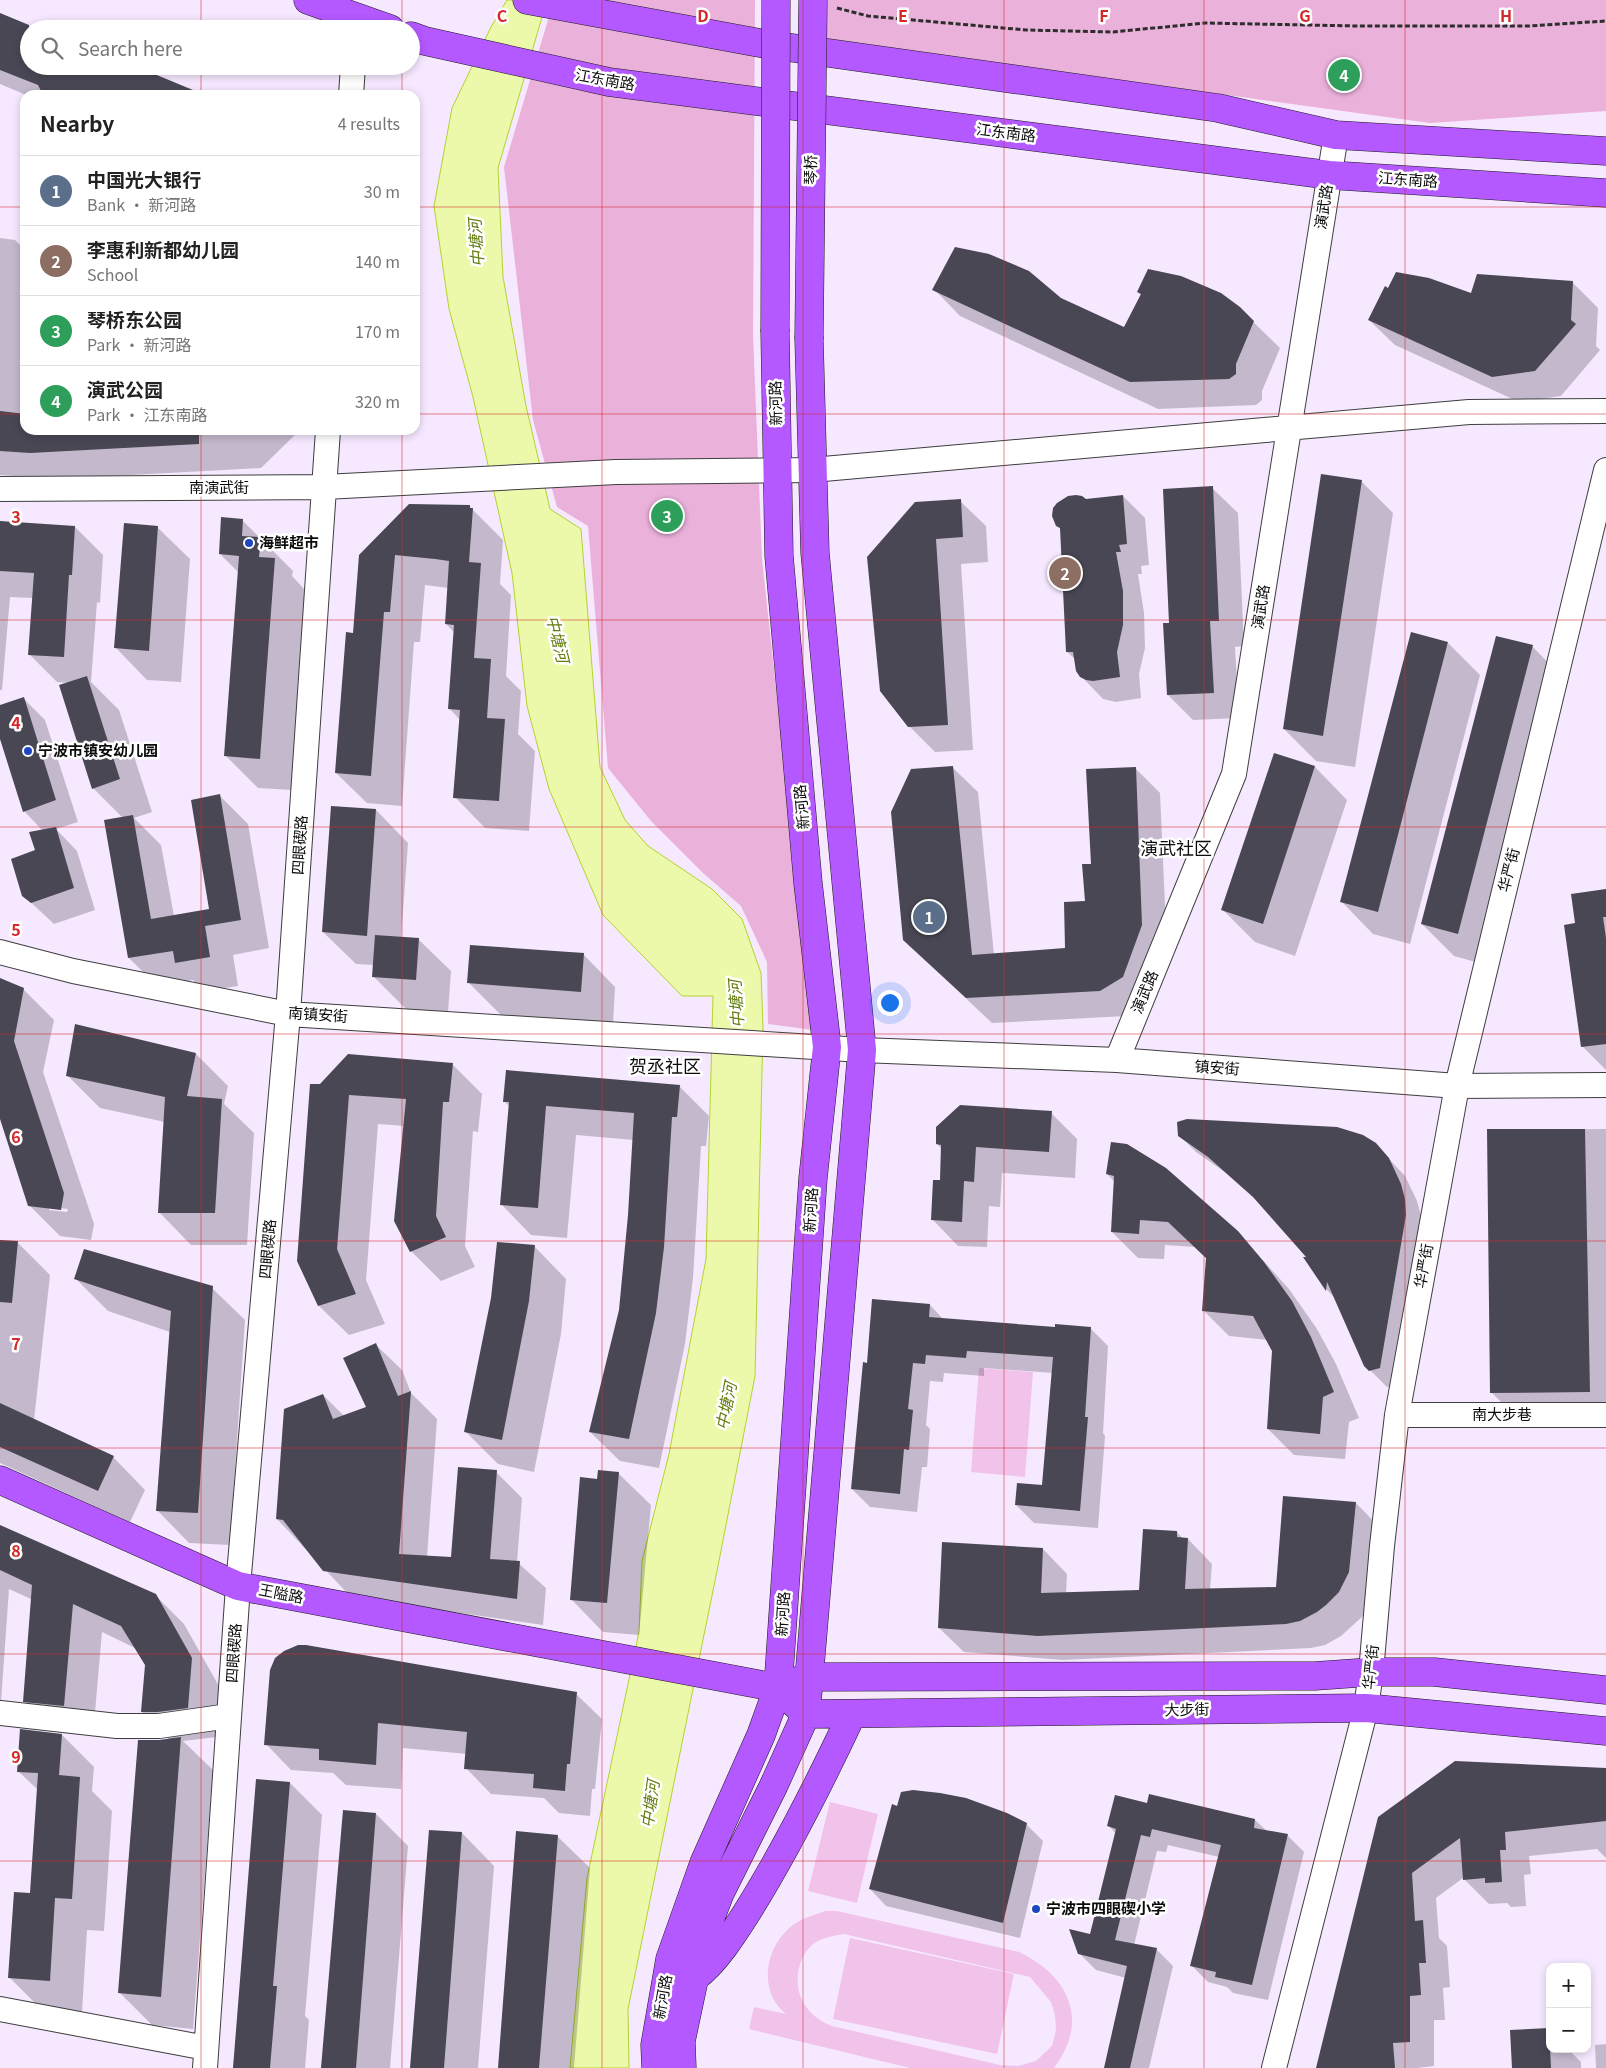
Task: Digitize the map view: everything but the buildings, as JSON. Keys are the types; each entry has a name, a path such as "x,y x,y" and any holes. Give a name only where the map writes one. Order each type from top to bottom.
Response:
{"main road":[{"path":"308,0 368,20"},
{"path":"527,0 774,45 1218,108 1336,135 1606,150"},
{"name":"新河路","path":"656,2068 655,2045 670,1958 704,1863 762,1735 778,1688 813,1178 827,1047 808,883 779,556 775,332 776,0"},
{"name":"琴桥","path":"809,339 822,3"},
{"name":"江东南路","path":"420,38 463,50 609,82 1329,175 1606,193"},
{"name":"新河路","path":"682,2068 681,2042 703,1937 720,1893 773,1788 806,1714 862,1050 815,553 809,339"},
{"name":"王隘路","path":"0,1480 238,1586 778,1688"},
{"path":"806,1714 778,1688 809,1677 1305,1676 1371,1672 1434,1672 1606,1690"},
{"name":"大步街","path":"806,1714 1366,1708 1606,1731"},
{"path":"694,1978 703,1972 736,1930 774,1868 831,1759 852,1714"}],"street":[{"path":"351,90 352,75"},
{"name":"演武路","path":"1117,1060 1234,774 1336,135"},
{"name":"南演武街","path":"0,489 324,487 616,472 812,470 1290,426 1469,412 1606,411"},
{"name":"四眼碶路","path":"206,2058 238,1586 288,1014 328,435"},
{"name":"华严街","path":"1274,2068 1366,1708 1397,1415 1457,1086 1606,470"},
{"name":"南镇安街","path":"0,952 73,971 288,1014 827,1047"},
{"name":"镇安街","path":"827,1047 1117,1060 1457,1086 1606,1085"},
{"name":"南大步巷","path":"1397,1415 1606,1415"},
{"path":"0,1712 117,1726 159,1726 229,1716"},
{"path":"0,2009 206,2058"}],"path":[{"path":"822,3 868,16 1026,30 1113,32 1205,23 1358,26 1528,26 1606,21"}],"shaded area":[{"path":"554,0 755,0 753,335 762,559 813,1030 768,1024 767,962 741,906 703,873 651,821 608,768 588,526 557,507 533,420 504,167"},
{"path":"824,0 1606,0 1606,111 1430,123 822,39"},
{"path":"979,1368 1033,1372 1025,1477 971,1472"},
{"path":"830,1802 878,1814 857,1903 808,1891"},
{"path":"825,1911 837,1911 1019,1952 1036,1962 1051,1973 1062,1987 1069,2001 1072,2017 1071,2033 1065,2050 1054,2068 910,2068 749,2029 754,2007 786,2014 777,2004 771,1993 768,1969 771,1956 783,1934 793,1925","holes":["844,1934 1030,1977 1051,2002 1055,2015 1056,2030 1052,2046 1036,2061 1018,2066 1000,2065 832,2026 812,2014 807,2008 802,2001 798,1985 799,1968 806,1952 811,1946 822,1939"]},
{"path":"850,1938 1014,1974 997,2054 833,2019"}],"water":[{"name":"中塘河","path":"507,0 547,0 498,168 503,277 526,406 550,509 581,529 600,767 625,820 648,846 712,889 742,919 761,973 763,1028 755,1376 628,2009 629,2068 570,2068 587,1878 639,1632 642,1561 669,1454 706,1259 713,996 682,996 603,915 549,789 527,706 512,573 473,397 449,309 434,206 452,108 491,27"}],"place":[{"name":"演武公园","path":"1344,75"},
{"name":"琴桥东公园","path":"667,516"},
{"name":"海鲜超市","path":"249,543"},
{"name":"李惠利新都幼儿园","path":"1065,573"},
{"name":"宁波市镇安幼儿园","path":"28,751"},
{"name":"中国光大银行","path":"929,917"},
{"name":"宁波市四眼碶小学","path":"1036,1909"}],"district":[{"name":"演武社区","path":"1176,849"},
{"name":"贺丞社区","path":"665,1067"}]}
